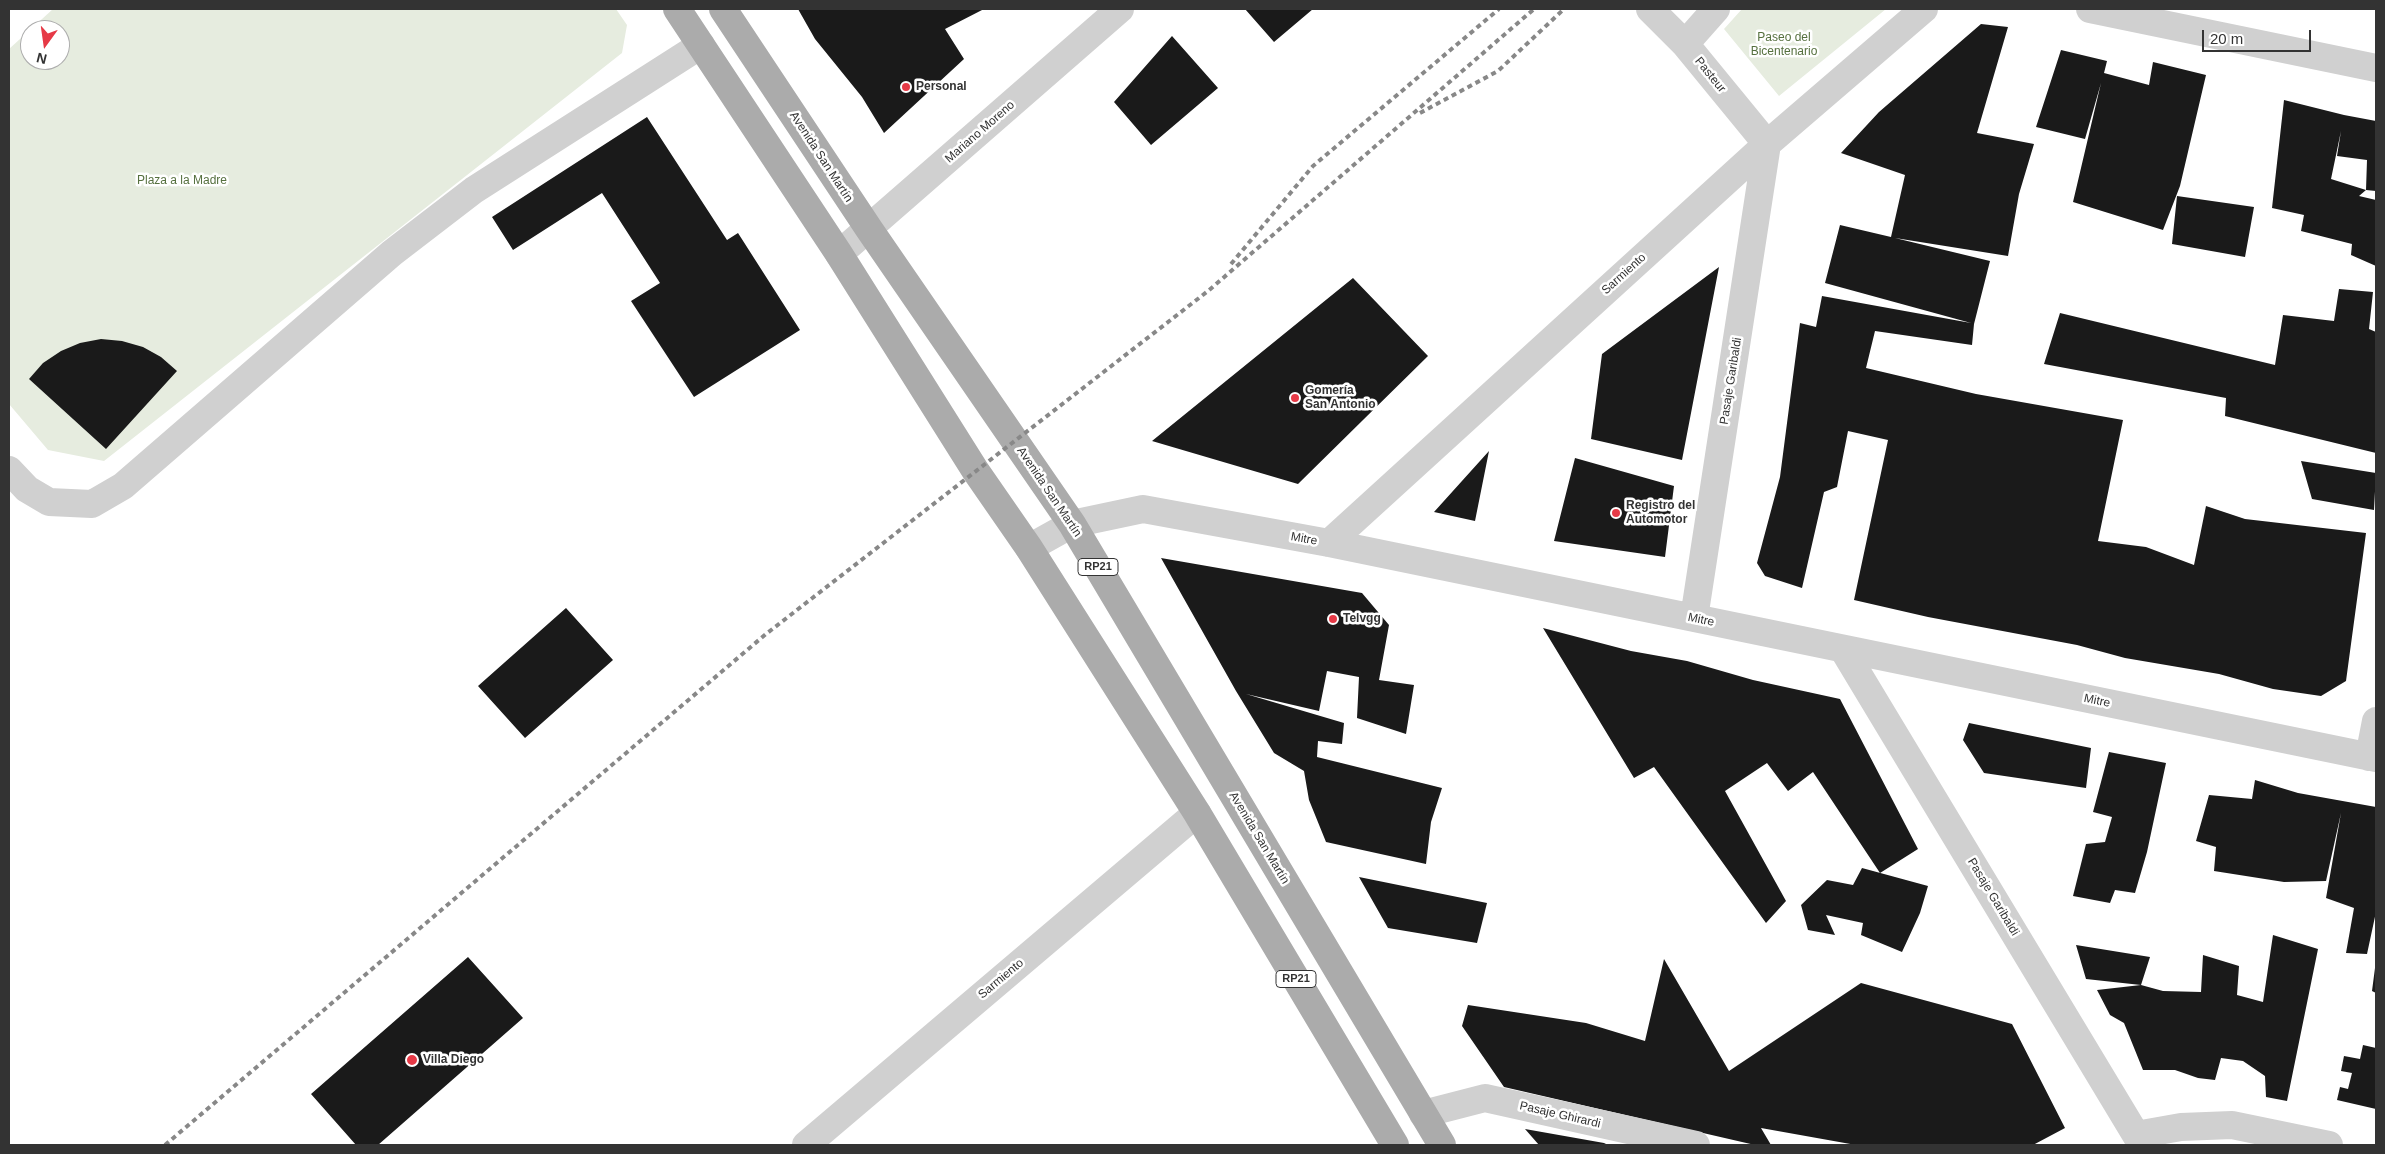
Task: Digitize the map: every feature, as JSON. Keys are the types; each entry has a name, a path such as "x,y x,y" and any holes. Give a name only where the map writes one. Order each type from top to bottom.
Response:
{"main road":[{"name":"RP21","path":"677,9 839,254 975,470 1029,548 1197,813 1395,1145"},
{"name":"Avenida San Martín","path":"724,9 869,229 1072,524 1442,1145"}],"street":[{"name":"Mariano Moreno","path":"839,254 1120,9"},
{"name":"Pasteur","path":"1650,9 1685,44 1767,144"},
{"path":"1685,44 1716,9"},
{"name":"Sarmiento","path":"1329,543 1767,144 1924,9"},
{"path":"2090,9 2376,68"},
{"path":"9,470 27,490 49,502 92,504 123,486 392,253 474,190 701,45"},
{"name":"Pasaje Garibaldi","path":"1694,618 1767,144"},
{"name":"Mitre","path":"1029,548 1072,524 1142,509 1329,543 2373,758"},
{"name":"Pasaje Garibaldi","path":"1843,649 2139,1140"},
{"path":"2373,758 2376,721"},
{"name":"Sarmiento","path":"806,1145 1197,813"},
{"name":"Pasaje Ghirardi","path":"1423,1114 1485,1098 1696,1145"},
{"path":"2139,1140 2181,1127 2232,1125 2329,1145"}],"green space":[{"name":"Plaza a la Madre","path":"53,9 616,9 627,25 622,53 104,461 48,450 9,404 9,49 20,39 20,70 70,70 70,20 41,20"},
{"name":"Paseo del Bicentenario","path":"1742,9 1886,9 1779,96 1724,29"}],"building":[{"path":"798,9 984,9 945,29 964,59 884,133 862,97 815,39"},
{"path":"1245,9 1313,9 1274,42"},
{"path":"1981,24 2008,27 1977,133 2034,144 2019,194 2008,256 1895,238 1990,261 1974,324 1972,345 1875,331 1866,368 1976,394 2123,420 2098,541 2146,547 2194,565 2206,506 2245,519 2366,533 2346,681 2321,696 2273,689 2219,674 2125,658 2077,645 1928,617 1854,600 1888,440 1848,431 1837,487 1824,492 1802,588 1765,576 1757,563 1780,477 1800,323 1816,327 1822,296 1971,323 1825,283 1840,225 1891,237 1905,175 1841,153 1879,112"},
{"path":"1172,36 1218,88 1151,145 1114,102"},
{"path":"2061,50 2107,61 2104,73 2149,85 2153,62 2206,75 2180,186 2163,230 2073,202 2101,83 2085,139 2036,127"},
{"path":"2284,100 2376,121 2376,191 2366,190 2359,196 2376,200 2376,266 2351,255 2352,244 2301,231 2304,215 2272,208","holes":["2341,131 2337,156 2367,160 2366,190 2331,179"]},
{"path":"647,117 727,240 738,233 800,330 694,397 631,301 660,283 602,193 513,250 492,217"},
{"path":"2177,196 2254,207 2245,257 2172,244"},
{"path":"1719,267 1682,460 1591,439 1602,354"},
{"name":"Gomería San Antonio","path":"1353,278 1428,356 1298,484 1152,441"},
{"path":"2339,289 2373,292 2369,329 2376,332 2376,453 2225,416 2226,398 2044,364 2060,313 2275,365 2283,315 2334,321"},
{"path":"101,339 122,341 143,347 161,357 177,371 106,449 29,379 43,363 61,351 80,343"},
{"path":"1489,451 1475,521 1434,512"},
{"name":"Registro del Automotor","path":"1575,458 1674,486 1665,557 1554,541"},
{"path":"2301,461 2376,473 2374,510 2312,499"},
{"path":"1161,558 1362,593 1389,625 1379,680 1414,685 1406,734 1357,718 1359,677 1327,671 1319,711 1246,694 1344,723 1342,744 1318,741 1317,757 1442,788 1431,822 1426,864 1326,842 1309,800 1304,771 1274,753 1236,691"},
{"path":"566,608 613,660 525,738 478,686"},
{"path":"1543,628 1631,651 1687,661 1753,680 1840,699 1918,849 1880,873 1813,772 1788,791 1767,763 1725,791 1786,901 1766,923 1654,767 1634,778"},
{"path":"1969,723 2091,748 2086,788 1984,773 1963,740"},
{"path":"2109,752 2166,763 2147,852 2135,893 2115,890 2110,903 2073,896 2086,844 2105,842 2112,817 2093,812"},
{"path":"2255,780 2298,793 2376,807 2376,912 2367,954 2346,953 2354,908 2326,898 2341,813 2326,881 2284,882 2214,871 2216,847 2196,841 2209,795 2252,799"},
{"path":"1862,868 1928,886 1920,913 1902,952 1861,935 1863,923 1826,915 1835,935 1808,930 1801,905 1827,880 1853,885"},
{"path":"1359,877 1487,903 1477,943 1388,928"},
{"path":"2273,935 2318,949 2287,1101 2266,1097 2265,1076 2243,1061 2221,1058 2215,1080 2198,1078 2175,1070 2143,1070 2124,1023 2110,1015 2097,990 2141,985 2163,991 2201,992 2203,955 2239,966 2237,995 2263,1002"},
{"path":"2076,945 2150,957 2141,985 2086,979"},
{"path":"468,957 523,1018 378,1145 356,1145 311,1094"},
{"path":"1664,959 1729,1071 1861,983 2012,1024 2065,1128 2033,1145 1856,1145 1761,1128 1771,1145 1755,1145 1504,1087 1462,1026 1468,1005 1586,1023 1645,1041"},
{"path":"2376,968 2376,993 2372,991"},
{"path":"2363,1045 2376,1048 2376,1109 2337,1100 2340,1087 2348,1089 2352,1073 2341,1071 2344,1056 2360,1059"},
{"path":"1525,1129 1604,1143 1608,1145 1539,1145"}],"railway":[{"path":"1231,264 1313,166 1499,9"},
{"path":"165,1145 766,634 1208,291 1534,9"},
{"path":"1420,113 1498,71 1564,9"}],"place":[{"name":"Personal","path":"906,87"},
{"name":"Gomería San Antonio","path":"1295,398"},
{"name":"Registro del Automotor","path":"1616,513"},
{"name":"Telvgg","path":"1333,619"},
{"name":"Villa Diego","path":"412,1060"}]}
